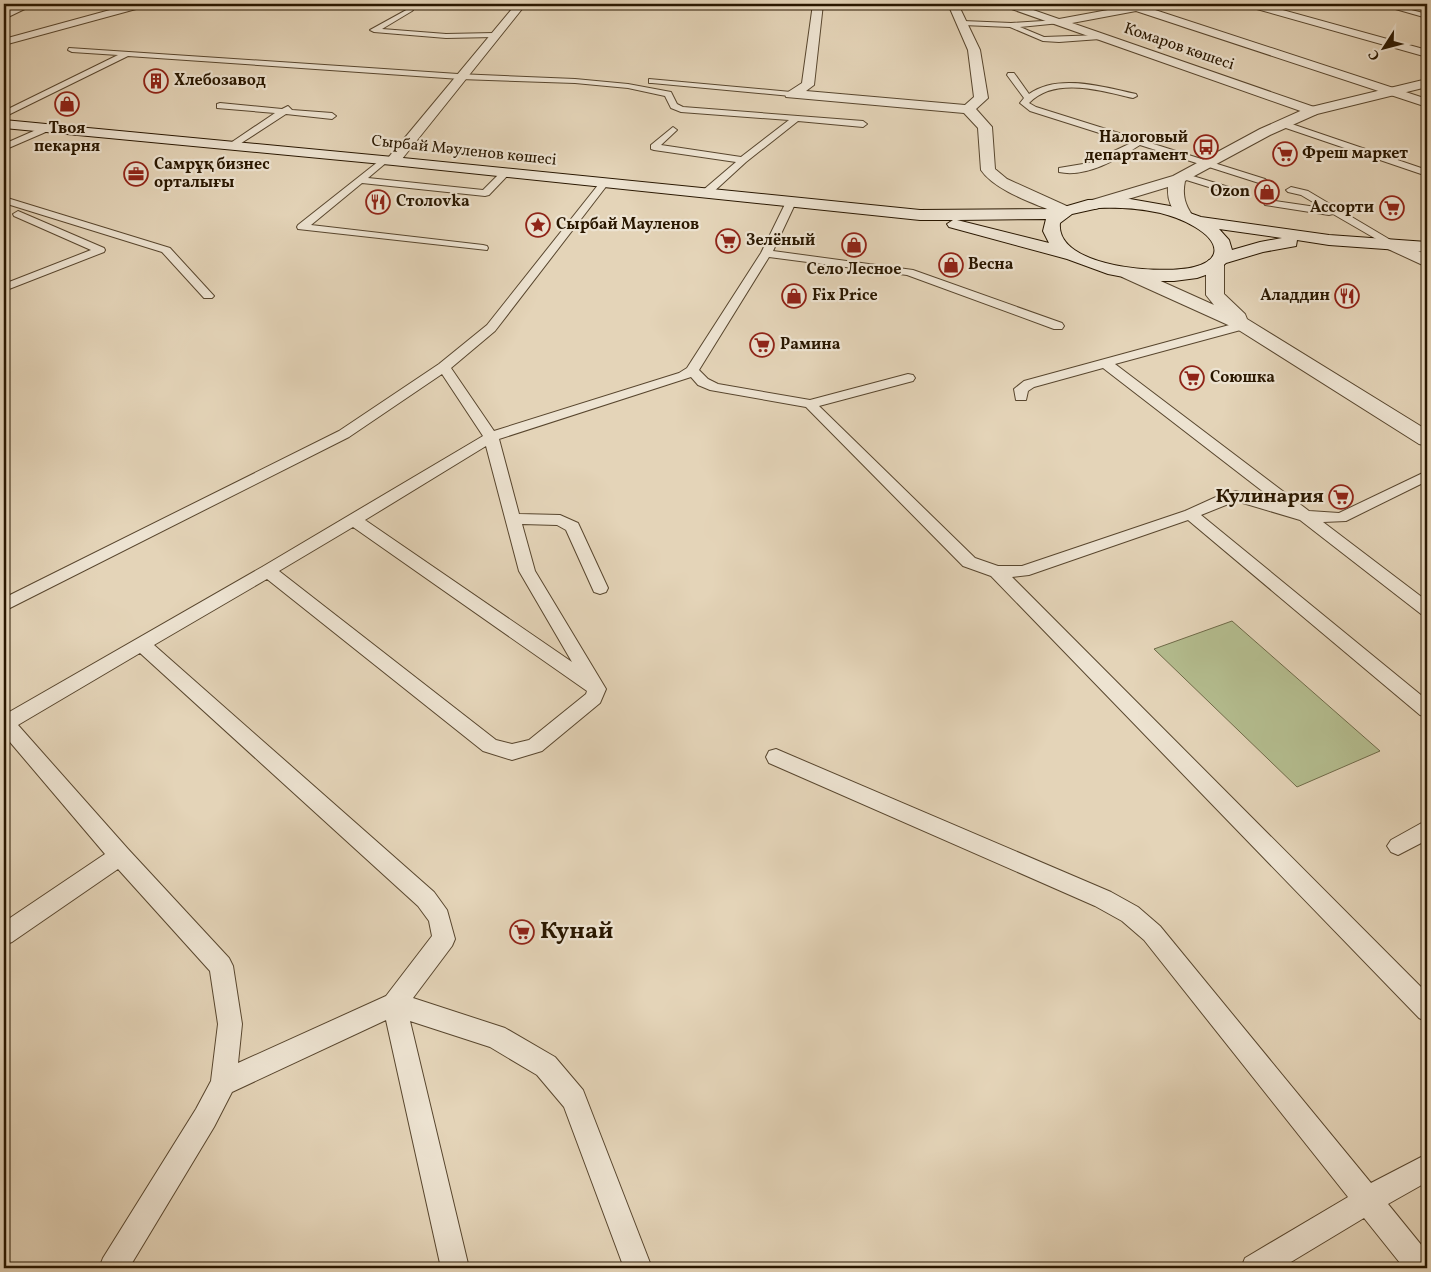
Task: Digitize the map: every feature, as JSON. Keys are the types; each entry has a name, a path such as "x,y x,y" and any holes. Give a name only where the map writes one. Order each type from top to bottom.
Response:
{"street":[{"path":"4,16 30,4"},
{"path":"4,42 143,4"},
{"path":"389,161 521,4"},
{"path":"791,94 808,85 818,4"},
{"path":"953,4 974,50 981,98 968,109"},
{"name":"Комаров көшесі","path":"1007,4 1312,112"},
{"path":"1058,22 1131,6 1158,4"},
{"path":"1250,4 1427,54"},
{"path":"1131,6 1427,103"},
{"path":"920,215 1062,213 1180,178 1283,124 1312,112 1427,83"},
{"path":"791,94 968,109 985,127 986,165 994,177 1062,213"},
{"name":"Сырбай Мәуленов көшесі","path":"4,124 506,172 920,215"},
{"path":"1180,178 1175,189 1175,198 1191,218 1212,230 1221,240 1224,250 1218,262 1215,295 1244,325"},
{"path":"1095,204 1141,205 1191,218 1329,240 1427,247"},
{"path":"1062,213 1054,220 1051,226 1051,234 1055,241 1074,256"},
{"path":"920,215 1074,256 1098,266 1128,273 1154,276 1179,275 1200,271 1218,262 1260,247 1285,242 1329,240"},
{"path":"1394,245 1427,262"},
{"path":"1128,273 1244,325 1427,439"}],"lane":[{"path":"1381,4 1427,16"},
{"path":"4,9 17,10"},
{"path":"410,10 374,30 446,36 494,35"},
{"path":"963,23 1011,25 1058,22"},
{"path":"1011,25 1043,39 1060,40 1100,37"},
{"path":"72,50 461,76 575,81 657,90 668,94 674,106 681,110 863,124"},
{"path":"4,114 128,54"},
{"path":"1011,75 1027,98"},
{"path":"575,81 575,78 578,77 603,76 791,94"},
{"path":"1133,96 1080,86 1062,85 1042,90 1027,98 1024,103 1034,109 1262,181"},
{"path":"232,146 296,103"},
{"path":"220,106 332,116"},
{"path":"706,193 743,160 796,119"},
{"path":"1283,124 1425,172"},
{"path":"4,147 45,128"},
{"path":"673,130 654,147 743,160"},
{"path":"1062,170 1078,170 1092,166 1140,142"},
{"path":"389,161 360,180 302,228 484,248"},
{"path":"360,180 485,193 506,172"},
{"path":"1180,178 1241,194"},
{"path":"4,605 344,434 444,366 491,328 605,182"},
{"path":"1291,190 1304,193 1394,245"},
{"path":"4,200 166,250 208,296"},
{"path":"113,1268 205,1118 223,1083 230,1024 221,966 120,856 5,722 268,570 491,436 676,379 692,371 766,253 791,202"},
{"path":"1269,203 1337,213"},
{"path":"4,208 100,250 4,288"},
{"path":"766,253 909,272 1058,326"},
{"path":"1021,397 1021,390 1029,384 1244,325"},
{"path":"1105,363 1427,610"},
{"path":"444,366 491,436 527,571 597,689"},
{"path":"692,371 702,382 715,388 810,404 908,378"},
{"path":"810,404 969,562 997,572 1023,571 1190,514 1236,496 1302,516 1341,518 1427,475"},
{"path":"1190,514 1427,710"},
{"path":"353,519 597,689"},
{"path":"514,519 560,520 572,527 600,588"},
{"path":"268,570 490,746 512,752 534,746 593,698 597,689"},
{"path":"997,572 1427,1010"},
{"path":"142,644 426,899 440,917 444,939 394,1004 223,1083"},
{"path":"776,757 1103,899 1130,914 1152,932 1422,1268"},
{"path":"1398,846 1427,829"},
{"path":"4,935 120,856"},
{"path":"394,1004 455,1268"},
{"path":"394,1004 496,1036 546,1066 574,1099 638,1268"},
{"path":"1255,1268 1427,1167"}],"green space":[{"path":"1232,621 1380,751 1297,787 1154,649"}],"place":[{"name":"Хлебозавод","path":"156,81"},
{"name":"Твоя пекарня","path":"67,104"},
{"name":"Налоговый департамент","path":"1206,147"},
{"name":"Фреш маркет","path":"1285,154"},
{"name":"Самрұқ бизнес орталығы","path":"136,174"},
{"name":"Ozon","path":"1267,192"},
{"name":"Столоvka","path":"378,202"},
{"name":"Ассорти","path":"1392,208"},
{"name":"Сырбай Мауленов","path":"538,225"},
{"name":"Зелёный","path":"728,241"},
{"name":"Село Лесное","path":"854,245"},
{"name":"Весна","path":"951,265"},
{"name":"Fix Price","path":"794,296"},
{"name":"Аладдин","path":"1347,296"},
{"name":"Рамина","path":"762,345"},
{"name":"Союшка","path":"1192,378"},
{"name":"Кулинария","path":"1341,497"},
{"name":"Кунай","path":"522,932"}]}
